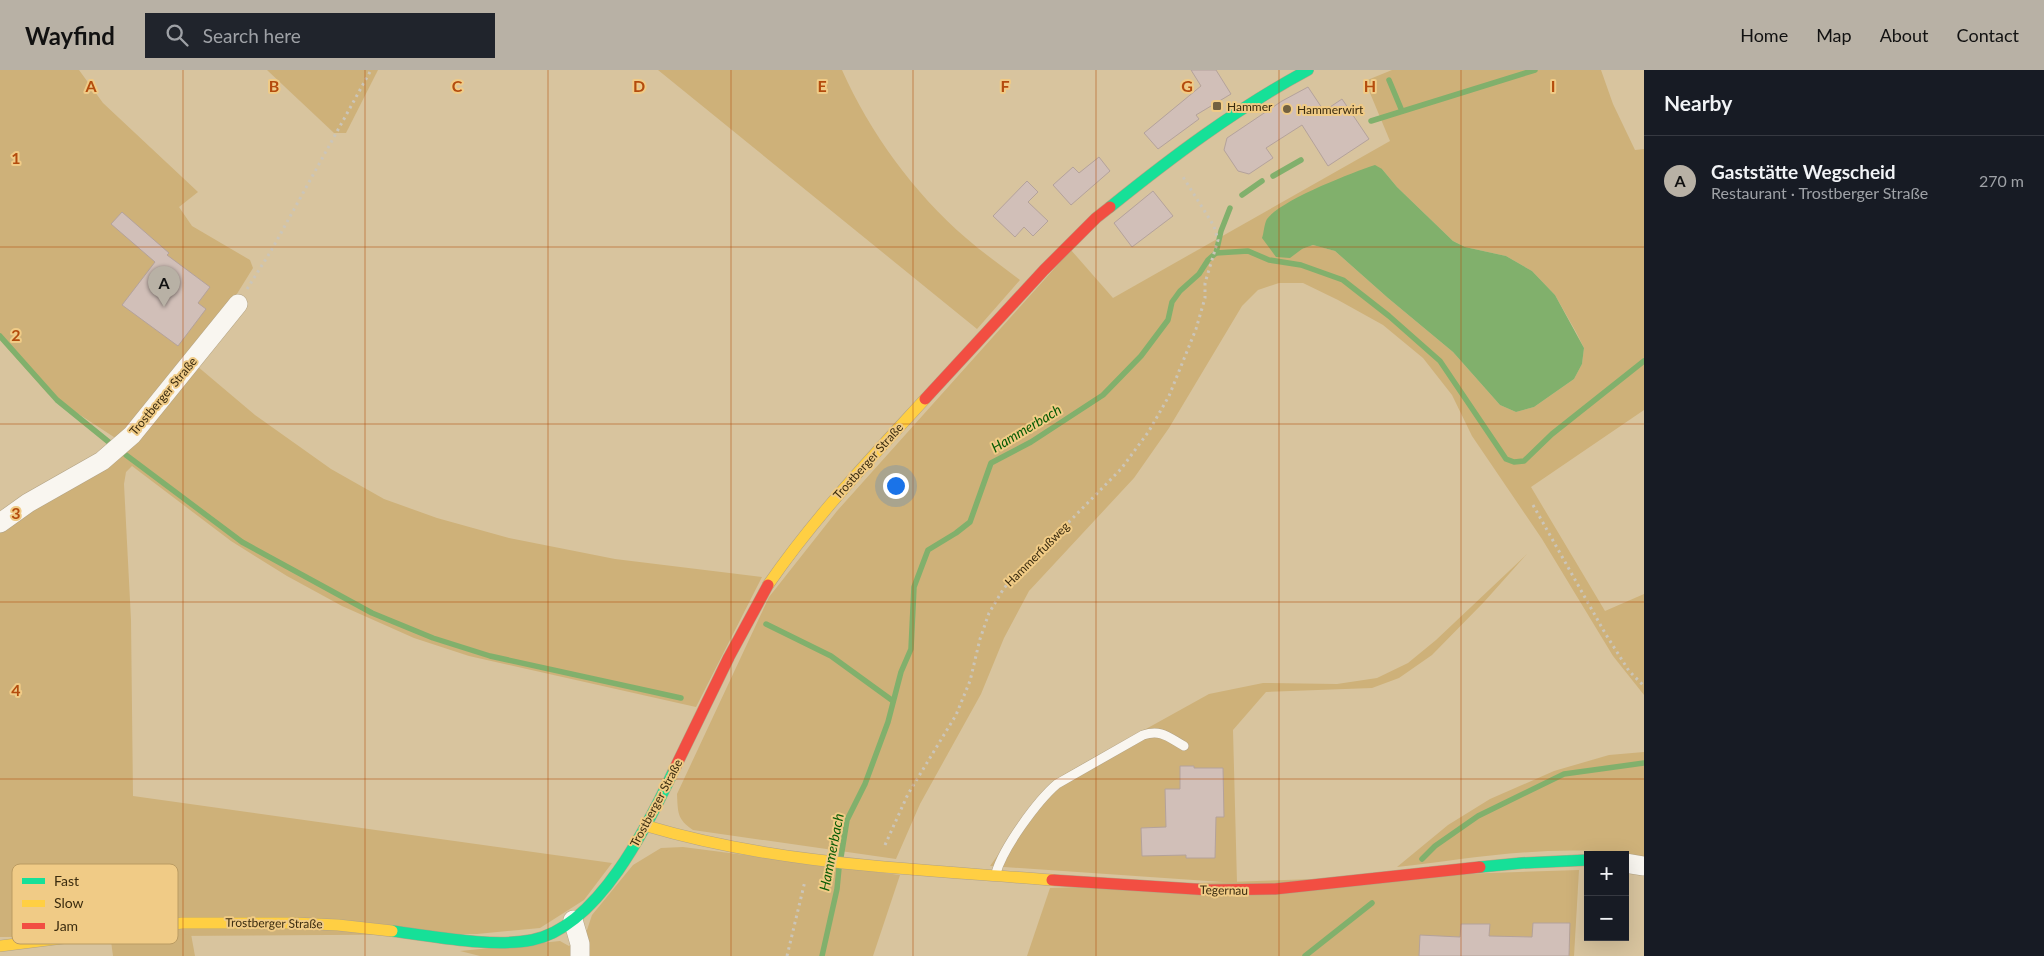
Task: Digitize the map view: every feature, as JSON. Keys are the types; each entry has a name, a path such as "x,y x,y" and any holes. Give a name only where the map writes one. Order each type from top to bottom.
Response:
{"main road":[{"path":"1172,158 1274,88 1308,70"},
{"name":"Trostberger Straße","path":"178,924 237,922 338,925 498,943 533,940 561,929 574,920 624,862 647,826 747,621 764,590 787,557 841,490 1044,270 1096,218 1172,158"},
{"name":"Tegernau","path":"647,826 687,838 744,850 810,860 1146,887 1248,890 1308,886 1522,863 1584,860"},
{"name":"Trostberger Straße","path":"0,946 16,944"}],"street":[{"name":"Trostberger Straße","path":"0,523 28,503 102,461 132,435 238,304"},
{"path":"1629,864 1644,866"},
{"path":"574,920 580,944 580,956"}],"lane":[{"path":"995,876 1000,860 1016,836 1048,791 1057,784 1143,735 1152,732 1160,732 1184,746"}],"path":[{"path":"238,304 271,251 371,70"},
{"name":"Hammerfußweg","path":"876,866 908,794 956,715 970,681 980,639 989,613 1004,588 1121,469 1149,431 1169,396 1196,328 1205,298 1205,283 1218,240 1214,226 1172,158"},
{"path":"1533,505 1605,633 1629,671 1644,686"},
{"path":"787,956 810,860"}],"shaded area":[{"path":"0,70 79,70 103,103 198,192 179,207 192,226 250,260 253,268 235,297 120,441 48,394 0,340"},
{"path":"267,70 378,70 346,133 334,133"},
{"path":"658,70 842,70 880,139 911,182 966,238 1020,280 977,329"},
{"path":"1392,70 1601,70 1613,104 1635,150 1644,149 1644,410 1531,487 1605,611 1644,594 1644,695 1613,656 1542,539 1472,436 1452,395 1423,358 1383,325 1338,300 1303,283 1279,283 1258,290 1242,306 1169,428 1134,478 1029,591 1004,638 981,694 920,804 896,859 693,830 688,826 679,815 677,794 769,597 837,511 1071,250 1113,298 1390,141 1365,81","holes":["1382,169 1397,187 1453,241 1465,247 1506,256 1532,271 1555,295 1584,348 1582,364 1574,379 1534,407 1516,412 1500,405 1453,352 1335,251 1313,245 1302,249"]},
{"path":"1375,165 1382,169 1397,187 1453,241 1465,247 1506,256 1532,271 1555,295 1584,348 1582,364 1574,379 1534,407 1516,412 1500,405 1453,352 1335,251 1313,245 1302,249 1290,258 1276,257 1262,238 1267,219 1286,204 1317,188"},
{"path":"197,366 255,415 331,469 384,499 437,518 509,538 615,559 762,577 696,707 469,656 414,638 342,606 287,576 231,541 132,466 126,472 124,484 131,620 133,796 612,863 584,900 540,928 477,934 178,936 178,864 12,864 12,937 0,937 0,529 42,502"},
{"path":"1527,554 1484,602 1432,655 1399,678 1372,688 1266,692 1233,730 1237,883 990,866 1043,792 1063,775 1209,694 1263,683 1337,684 1377,678 1408,663 1436,640"},
{"path":"1644,752 1644,857 1629,854 1629,851 1552,851 1397,867 1448,825 1490,799 1554,771 1609,755"},
{"path":"683,847 900,875 873,956 480,956 460,951 560,941 569,946 587,930 592,915 633,865 661,848"},
{"path":"1579,870 1574,956 1027,956 1050,888"},
{"path":"191,934 195,956 113,956 111,944 178,944 178,935"}],"building":[{"path":"1191,70 1216,70 1231,94 1196,115 1199,119 1158,149 1144,133 1201,86"},
{"path":"1308,87 1324,111 1342,99 1369,139 1328,166 1302,125 1266,148 1273,158 1249,174 1238,171 1224,150 1227,138 1282,101"},
{"path":"1099,157 1110,171 1071,205 1053,185 1073,167 1079,173"},
{"path":"1027,181 1038,192 1028,202 1048,221 1033,236 1024,227 1015,237 993,216"},
{"path":"1153,191 1173,216 1132,247 1114,223"},
{"path":"122,212 169,253 167,255 210,287 198,303 206,309 178,346 122,305 155,262 111,224"},
{"path":"1180,766 1223,768 1224,817 1216,817 1215,858 1186,858 1186,855 1142,856 1141,828 1166,827 1165,789 1180,789"},
{"path":"1533,923 1570,923 1569,956 1419,956 1420,935 1460,937 1461,924 1490,924 1489,936 1532,937"}],"waterway":[{"path":"1371,121 1535,70"},
{"path":"1389,80 1402,111"},
{"name":"Hammerbach","path":"1273,176 1301,160"},
{"name":"Hammerbach","path":"1242,195 1262,181"},
{"name":"Hammerbach","path":"841,857 847,820 865,784 888,722 901,672 911,649 914,587 928,550 970,522 991,463 1031,442 1103,395 1141,356 1168,320 1172,302 1180,291 1199,274 1208,260 1216,253 1221,231 1230,208"},
{"path":"1216,253 1248,251 1269,260 1301,265 1343,280 1389,316 1440,361 1506,459 1514,462 1524,461 1552,434 1644,361"},
{"path":"0,336 57,400 110,443"},
{"path":"126,455 242,542 372,613 433,638 490,656 681,698"},
{"path":"766,624 831,656 893,701"},
{"path":"1422,859 1435,846 1478,816 1564,774 1644,763"},
{"name":"Hammerbach","path":"822,956 837,889 839,868"},
{"path":"1305,956 1372,903"}],"traffic: fast":[{"path":"1110,207 1230,117 1308,70"},
{"path":"392,931 499,943 532,940 556,931 578,916 599,895 618,871 650,818 674,770"},
{"path":"1480,867 1584,860"}],"traffic: slow":[{"path":"768,585 823,513 925,399"},
{"path":"647,826 696,839 746,849 848,864 1052,880"},
{"path":"178,924 294,923 338,925 392,931"},
{"path":"0,946 16,944"}],"traffic: jam":[{"path":"925,399 1044,270 1096,218 1110,207"},
{"path":"674,770 729,657 768,585"},
{"path":"1052,880 1210,890 1275,889 1480,867"}],"place":[{"name":"Hammer","path":"1217,106"},
{"name":"Hammerwirt","path":"1287,109"},
{"name":"Gaststätte Wegscheid","path":"164,307"}]}
